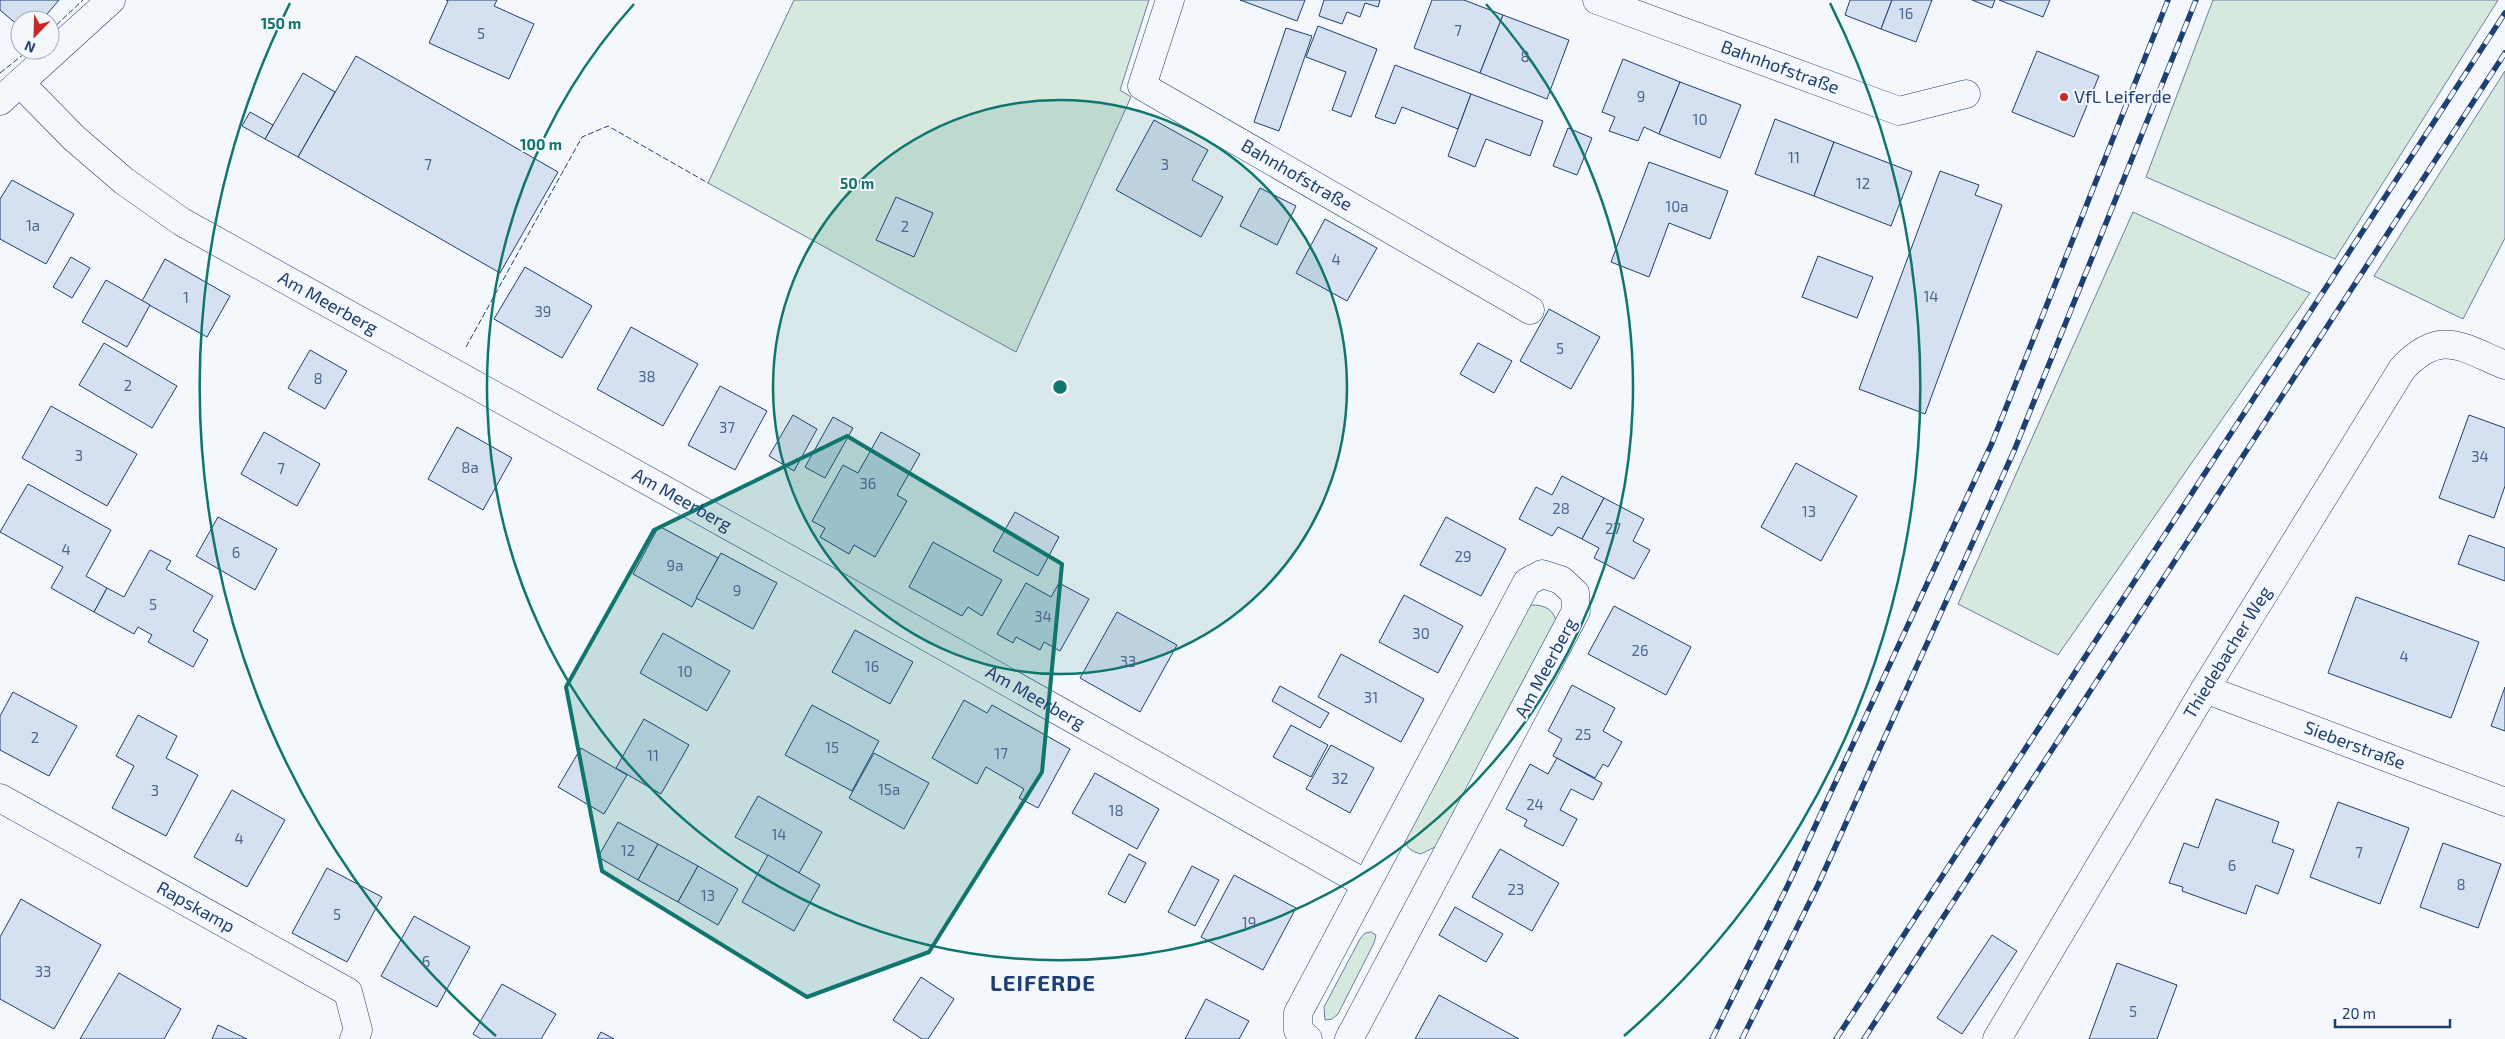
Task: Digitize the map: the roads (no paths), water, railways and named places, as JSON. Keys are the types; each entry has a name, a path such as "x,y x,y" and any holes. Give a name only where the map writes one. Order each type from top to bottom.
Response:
{"street":[{"path":"0,101 111,0"},
{"name":"Bahnhofstraße","path":"1170,0 1142,86 1530,310"},
{"name":"Bahnhofstraße","path":"1597,0 1899,111 1966,94"},
{"name":"Am Meerberg","path":"20,83 124,181 182,222 839,587 1366,884"},
{"name":"Thiedebacher Weg","path":"1997,1039 2205,689 2392,383 2414,356 2436,344 2462,347 2505,365"},
{"name":"Am Meerberg","path":"1308,1039 1298,1030 1298,1013 1527,582 1542,574 1561,580 1575,593 1576,611 1349,1039"},
{"name":"Sieberstraße","path":"2205,689 2505,802"},
{"name":"Rapskamp","path":"0,798 348,992 358,1030 354,1039"}],"railway":[{"path":"1712,1039 1788,885 1992,443 2168,0"},
{"path":"1742,1039 1818,885 2014,451 2196,0"},
{"path":"1836,1039 2505,13"},
{"path":"1864,1039 2505,53"}],"place":[{"name":"VfL Leiferde","path":"2064,97"}],"district":[{"name":"LEIFERDE","path":"1043,983"}]}
